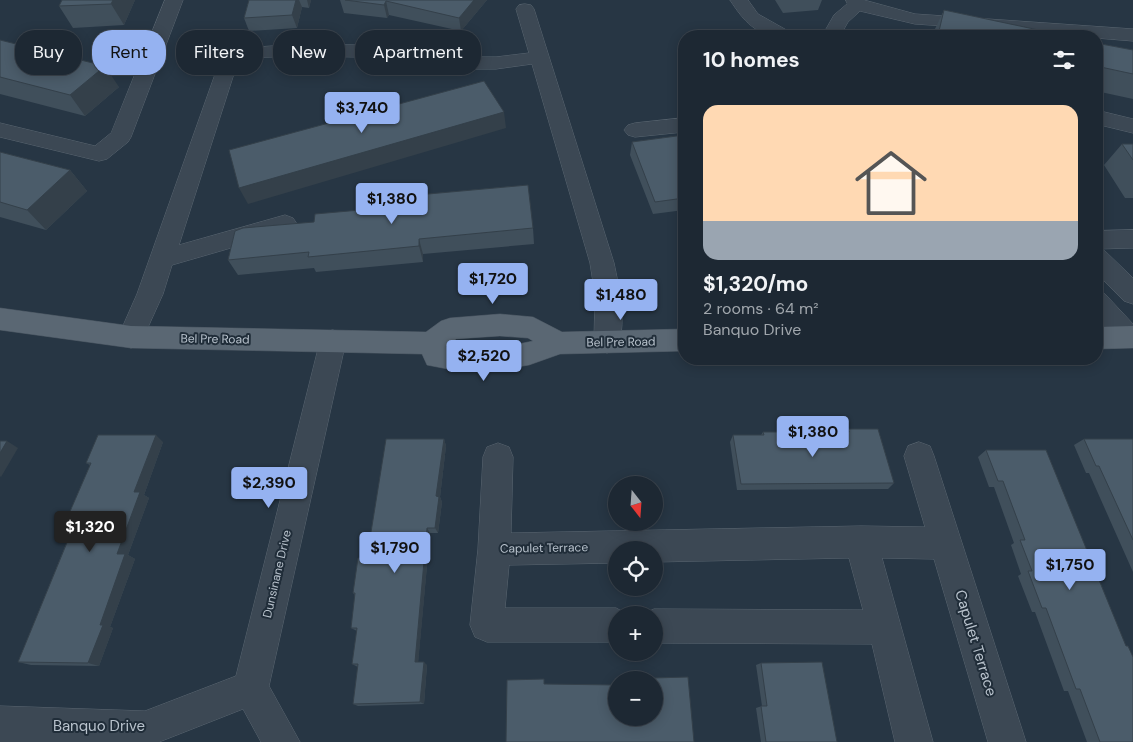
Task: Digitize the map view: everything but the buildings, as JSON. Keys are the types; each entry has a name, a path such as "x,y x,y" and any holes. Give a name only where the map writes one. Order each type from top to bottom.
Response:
{"main road":[{"name":"Bel Pre Road","path":"0,319 131,337 431,343 437,357 465,361 495,361 543,350 558,343 678,340"},
{"path":"431,343 450,329 500,325 533,328 558,343"},
{"path":"1103,338 1131,337"}],"street":[{"path":"0,130 99,154 120,137 174,0"},
{"path":"739,0 751,18 772,30"},
{"path":"834,30 840,19 856,2 915,19 1065,30"},
{"path":"526,9 602,263 608,295 607,342"},
{"path":"1103,33 1133,35"},
{"path":"131,337 150,294 231,53 304,50 357,51 442,63 496,63 540,56"},
{"path":"1103,119 1133,126"},
{"path":"636,130 678,126"},
{"path":"162,259 285,224"},
{"path":"1103,240 1133,239"},
{"path":"1103,265 1133,294"},
{"path":"1103,308 1131,337"},
{"name":"Dunsinane Drive","path":"251,688 333,341"},
{"name":"Capulet Terrace","path":"919,456 1007,742"},
{"path":"494,549 498,457"},
{"path":"861,542 914,742"},
{"name":"Capulet Terrace","path":"608,626 487,625 494,549 861,542 945,543"},
{"path":"663,626 885,627"},
{"path":"251,688 281,742"},
{"name":"Banquo Drive","path":"0,724 145,729 251,688"}]}
